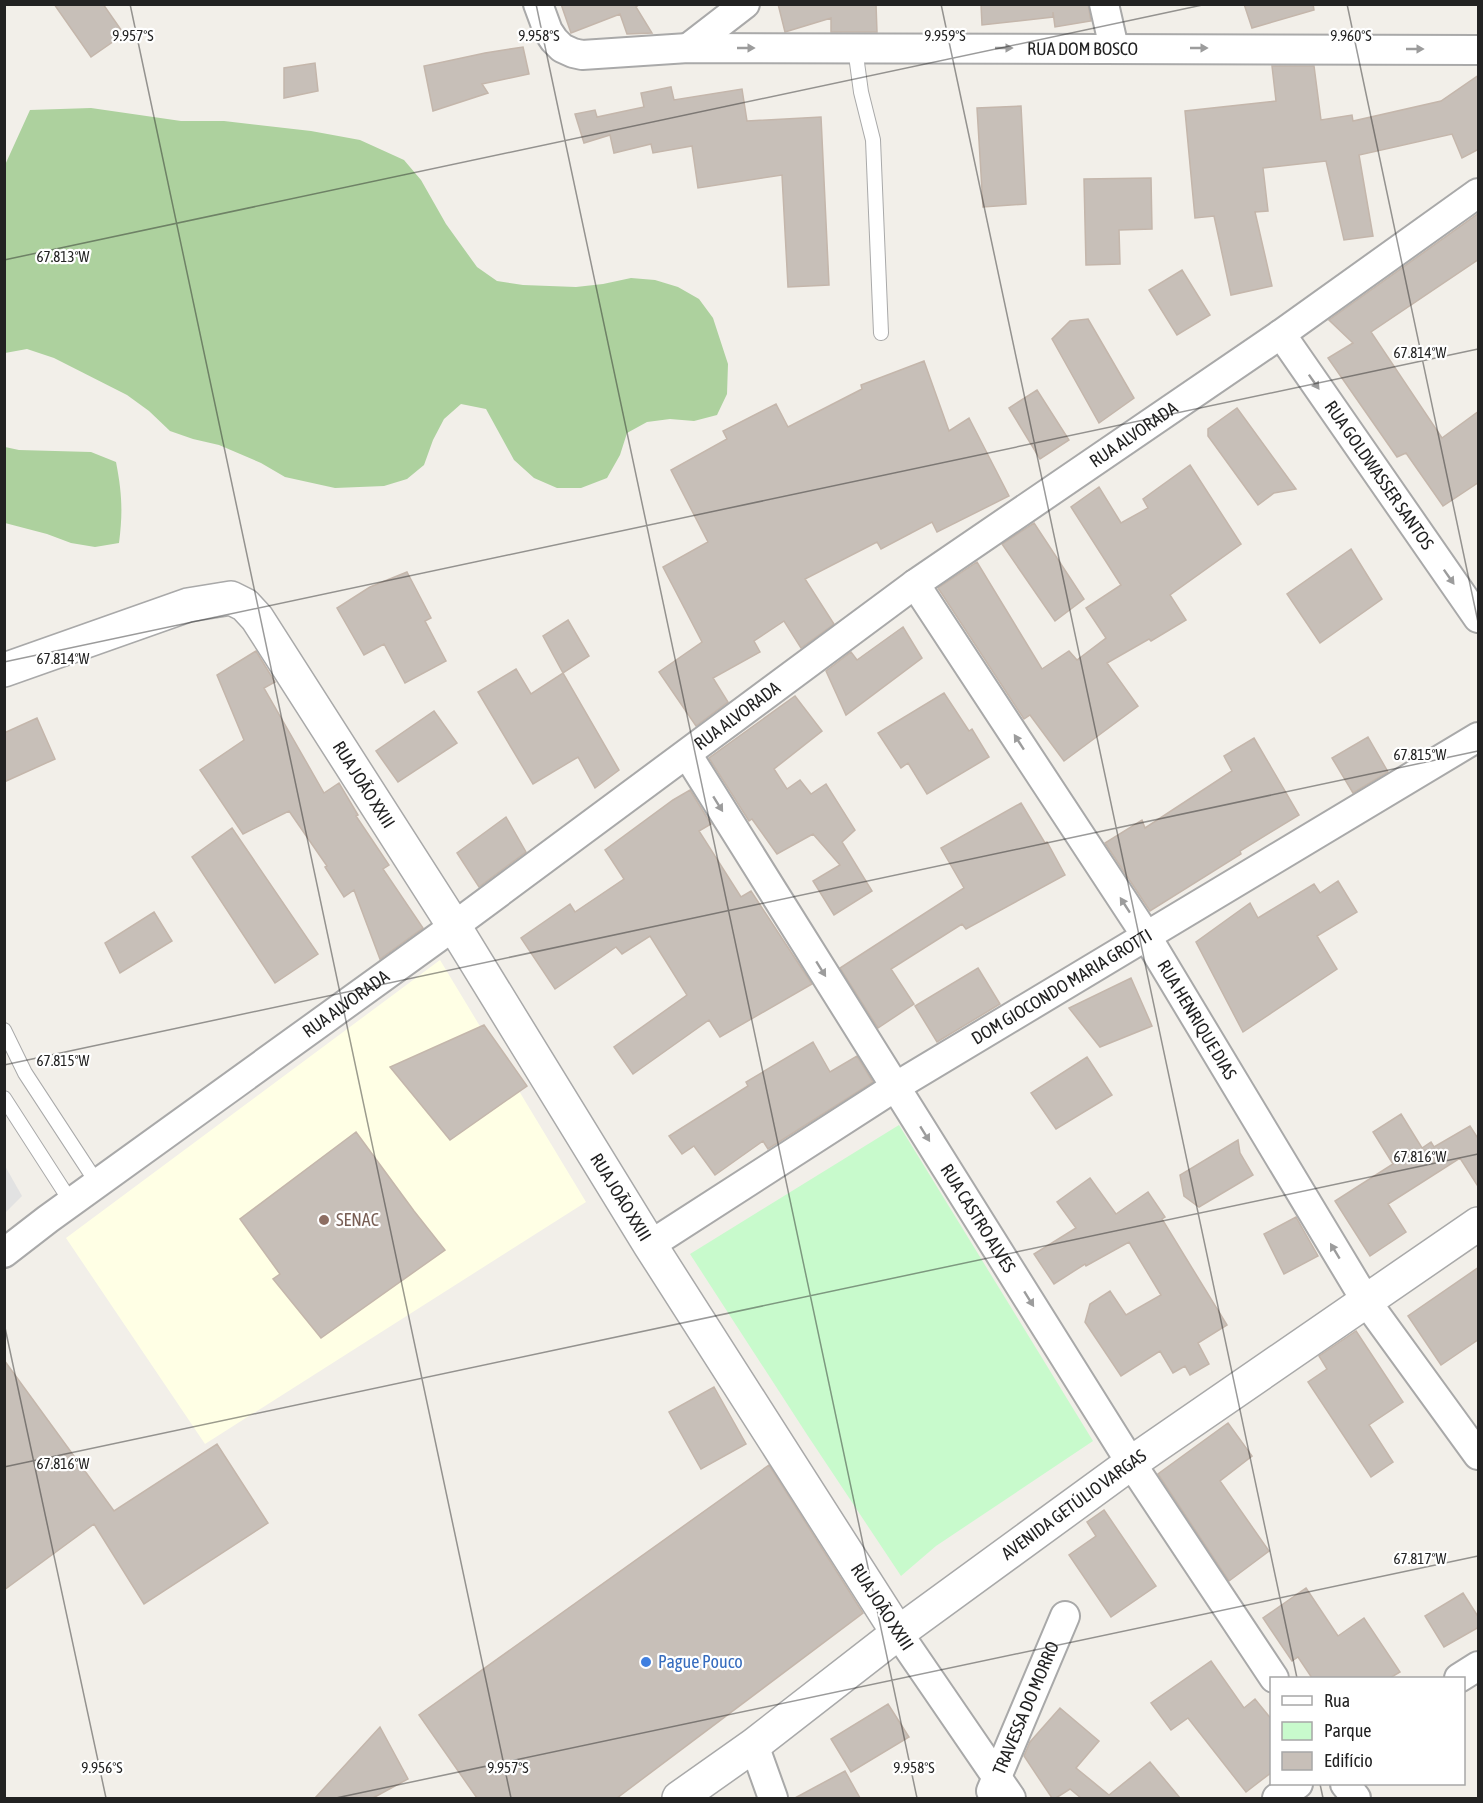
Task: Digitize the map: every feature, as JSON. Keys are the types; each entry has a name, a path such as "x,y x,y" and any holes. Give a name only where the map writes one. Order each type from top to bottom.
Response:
{"street":[{"name":"RUA DOM BOSCO","path":"538,4 548,31 554,40 562,48 582,55 688,48 1479,50"},
{"path":"688,48 746,4"},
{"path":"1104,4 1114,48"},
{"name":"RUA ALVORADA","path":"4,1253 97,1183 454,926 915,584 1281,334 1479,193"},
{"name":"RUA GOLDWASSER SANTOS","path":"1281,334 1479,618"},
{"name":"RUA HENRIQUE DIAS","path":"915,584 1147,937 1366,1301 1479,1455"},
{"name":"RUA JOÃO XXIII","path":"4,670 188,605 231,598 245,605 258,618 454,926 650,1245 998,1791"},
{"name":"DOM GIOCONDO MARIA GROTTI","path":"650,1245 895,1087 1479,737"},
{"name":"RUA CASTRO ALVES","path":"687,754 1131,1463 1273,1677"},
{"name":"AVENIDA GETÚLIO VARGAS","path":"679,1798 754,1745 898,1633 1131,1463 1479,1224"},
{"name":"TRAVESSA DO MORRO","path":"998,1791 1065,1616"},
{"path":"1461,1677 1479,1666"},
{"path":"754,1745 773,1798"},
{"path":"1276,1798 1296,1785"},
{"path":"1346,1785 1356,1798"}],"lane":[{"path":"855,48 861,92 873,140 881,333"},
{"path":"4,1030 25,1073 97,1183"},
{"path":"4,1098 71,1202"}],"shaded area":[{"name":"SENAC","path":"440,960 586,1202 205,1444 66,1238"},
{"path":"5,1166 22,1196 4,1213"}],"green space":[{"path":"91,108 181,121 224,121 311,131 360,140 404,160 421,180 446,224 477,267 497,281 523,285 576,287 631,278 655,280 678,287 699,299 713,318 728,364 727,394 717,415 694,421 670,419 647,422 627,433 620,455 607,478 581,488 557,488 534,478 514,460 486,409 461,404 444,419 424,465 407,479 384,486 335,488 285,477 261,463 219,445 170,431 149,411 127,395 54,358 27,349 5,353 5,165 30,110"},
{"path":"5,447 19,450 91,452 116,462 121,502 119,543 95,547 71,543 5,523"},
{"path":"899,1125 1093,1441 936,1546 901,1576 690,1254"}],"building":[{"path":"54,4 103,4 124,34 91,57"},
{"path":"561,4 640,4 636,7 652,33 627,34 620,14 571,33"},
{"path":"778,4 876,4 877,32 831,32 831,18 785,32"},
{"path":"981,4 1088,4 1091,21 1055,27 1053,12 1053,17 982,25"},
{"path":"1244,4 1313,4 1314,10 1252,28"},
{"path":"523,47 529,74 482,84 488,93 433,111 424,66"},
{"path":"315,63 318,91 284,98 284,68"},
{"path":"1272,66 1314,66 1321,120 1352,115 1353,121 1441,101 1479,75 1479,149 1462,158 1452,134 1359,155 1373,236 1344,240 1326,161 1263,168 1268,211 1255,212 1272,286 1231,295 1214,216 1195,218 1185,111 1276,101"},
{"path":"671,87 674,100 742,89 747,121 821,117 829,285 788,287 782,175 698,188 692,146 653,153 651,144 614,153 610,135 584,143 575,114 595,110 597,117 644,107 641,93"},
{"path":"1021,106 1026,204 983,207 977,108"},
{"path":"1151,178 1152,229 1119,230 1120,264 1086,265 1084,179"},
{"path":"1479,213 1479,259 1371,332 1442,438 1479,411 1479,482 1443,506 1406,453 1397,457 1328,358 1353,343 1329,320"},
{"path":"1182,270 1210,315 1177,335 1149,290"},
{"path":"1088,319 1134,398 1099,423 1052,339 1070,321"},
{"path":"924,361 949,431 969,418 1009,496 937,532 932,522 881,549 877,542 805,579 834,624 801,648 784,621 754,641 760,652 713,678 728,702 696,726 659,672 702,642 663,567 708,542 671,470 727,439 723,431 776,404 788,427 862,389 861,385"},
{"path":"1037,390 1069,440 1040,459 1009,408"},
{"path":"1237,408 1296,489 1274,493 1258,505 1208,436 1208,429"},
{"path":"1190,465 1241,544 1170,595 1186,620 1107,663 1138,706 1064,761 1030,715 1024,719 938,588 977,562 1042,669 1069,651 1077,660 1106,638 1086,608 1121,585 1071,507 1099,487 1121,523 1148,508 1143,499"},
{"path":"1034,523 1084,599 1055,621 1002,544"},
{"path":"1351,549 1382,599 1320,643 1287,594"},
{"path":"407,572 431,618 425,621 446,661 405,683 384,644 364,655 337,608 370,587"},
{"path":"568,620 589,656 563,673 543,636"},
{"path":"903,627 922,658 846,715 826,671 851,652 857,660"},
{"path":"256,651 275,682 264,688 324,793 339,783 358,815 356,816 389,865 383,869 423,928 380,959 354,890 344,897 325,867 327,866 289,811 243,834 200,770 244,740 217,675"},
{"path":"516,669 531,694 563,673 619,770 595,788 578,757 533,784 478,692"},
{"path":"944,693 969,731 972,729 989,757 927,794 908,763 901,768 878,733"},
{"path":"795,696 822,731 774,769 787,789 800,780 811,794 826,784 855,830 842,842 872,891 834,915 813,881 840,865 813,834 777,854 752,819 749,821 709,758"},
{"path":"434,711 457,743 398,782 376,751"},
{"path":"37,718 55,759 4,782 4,733"},
{"path":"1368,737 1388,772 1353,793 1332,758"},
{"path":"1254,738 1299,815 1150,911 1105,843 1142,820 1145,828 1232,771 1224,756"},
{"path":"690,790 711,824 699,831 741,897 751,891 812,984 720,1037 709,1020 633,1074 614,1047 687,995 650,936 622,954 616,947 555,989 521,938 570,904 575,912 624,879 605,850"},
{"path":"1021,803 1045,843 1047,842 1065,875 966,929 962,924 891,969 914,1004 878,1028 840,968 964,888 941,848"},
{"path":"506,817 526,852 479,887 457,853"},
{"path":"232,828 318,954 275,983 192,857"},
{"path":"1338,881 1357,912 1317,936 1337,969 1243,1032 1196,942 1250,903 1258,918 1314,884 1320,893"},
{"path":"154,912 172,941 120,973 105,943"},
{"path":"978,968 1000,1004 937,1042 915,1006"},
{"path":"1131,978 1152,1026 1100,1047 1069,1008"},
{"path":"484,1025 527,1086 450,1140 390,1067"},
{"path":"813,1042 830,1072 857,1056 873,1082 768,1149 763,1141 715,1175 694,1146 682,1154 669,1136 748,1086 746,1082"},
{"path":"1087,1057 1112,1095 1056,1129 1031,1093"},
{"path":"1401,1114 1422,1148 1431,1142 1434,1147 1470,1126 1479,1140 1479,1188 1460,1158 1388,1204 1406,1232 1370,1256 1335,1201 1393,1164 1373,1132"},
{"path":"356,1132 445,1250 321,1338 273,1279 280,1274 240,1219"},
{"path":"1238,1140 1240,1153 1253,1175 1199,1207 1184,1196 1180,1175"},
{"path":"1090,1178 1116,1214 1148,1192 1165,1217 1162,1219 1227,1325 1198,1343 1209,1364 1190,1375 1185,1366 1173,1373 1160,1351 1121,1376 1085,1322 1090,1304 1110,1291 1126,1315 1161,1295 1129,1242 1086,1266 1085,1264 1054,1284 1034,1254 1076,1228 1057,1202"},
{"path":"1296,1217 1318,1256 1284,1274 1264,1234"},
{"path":"1479,1267 1479,1339 1441,1365 1408,1316"},
{"path":"1356,1331 1403,1402 1369,1425 1393,1462 1371,1477 1308,1382 1327,1369 1319,1356"},
{"path":"4,1360 114,1511 217,1444 268,1523 144,1604 94,1524 4,1590"},
{"path":"714,1387 746,1444 701,1469 669,1412"},
{"path":"1228,1423 1252,1456 1220,1481 1269,1551 1229,1581 1158,1474"},
{"name":"Pague Pouco","path":"769,1465 863,1613 617,1798 477,1798 419,1715"},
{"path":"1104,1510 1156,1586 1111,1617 1069,1555 1096,1536 1087,1522"},
{"path":"1306,1588 1338,1636 1364,1618 1400,1672 1392,1677 1311,1677 1298,1657 1292,1661 1263,1618"},
{"path":"1463,1593 1479,1618 1479,1627 1444,1647 1425,1616"},
{"path":"1211,1661 1244,1708 1255,1699 1270,1718 1270,1774 1246,1792 1188,1718 1171,1730 1151,1703"},
{"path":"888,1704 909,1737 851,1772 831,1739"},
{"path":"1060,1708 1099,1741 1076,1768 1109,1795 1150,1762 1180,1798 1081,1798 1070,1789 1052,1798 1024,1756 1030,1742"},
{"path":"380,1727 408,1779 373,1798 315,1798"},
{"path":"845,1771 860,1798 795,1798"}],"place":[{"name":"SENAC","path":"324,1220"},
{"name":"Pague Pouco","path":"646,1662"}]}
